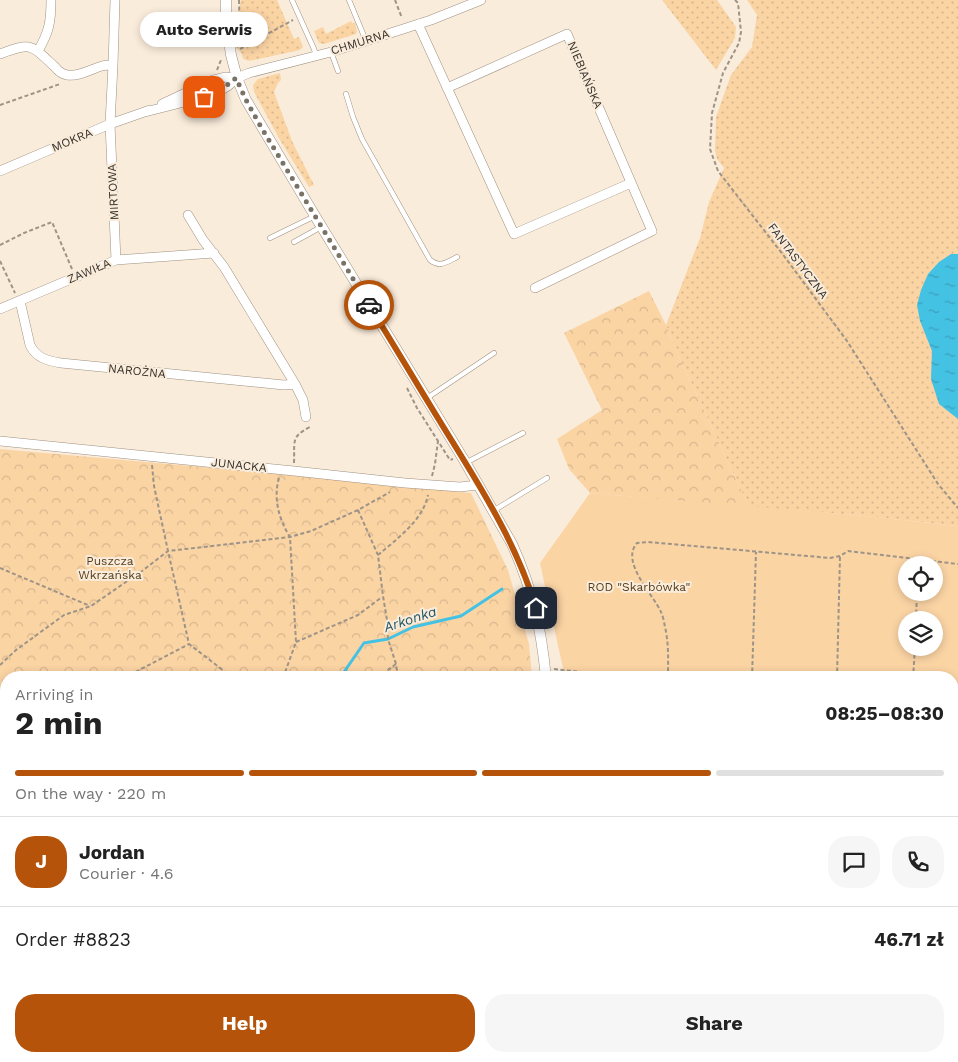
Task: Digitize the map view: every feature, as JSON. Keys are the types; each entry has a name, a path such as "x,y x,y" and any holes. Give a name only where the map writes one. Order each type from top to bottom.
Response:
{"street":[{"path":"38,51 49,30 51,0"},
{"name":"MIRTOWA","path":"115,0 110,124 116,260"},
{"path":"226,0 226,20 233,66 236,78 252,111 478,485 518,557 536,608 541,632 545,671"},
{"name":"CHMURNA","path":"236,78 366,41 481,0"},
{"path":"418,24 514,234 631,182"},
{"name":"NIEBIAŃSKA","path":"447,88 567,34 652,232 536,288"},
{"path":"0,54 24,46 38,51 60,72 65,75 74,76 100,66 113,65"},
{"name":"MOKRA","path":"145,112 213,80 225,77 236,78"},
{"name":"MOKRA","path":"0,171 110,124 145,112 218,92 236,78"},
{"path":"188,215 203,240 224,267 295,384 303,400 306,417"},
{"name":"ZAWIŁA","path":"0,310 116,260 214,254"},
{"name":"NAROŻNA","path":"20,301 32,350 44,359 61,363 284,386 295,384"},
{"name":"JUNACKA","path":"0,442 405,483 460,487 478,485"}],"lane":[{"path":"292,0 316,55"},
{"path":"349,0 366,41"},
{"path":"331,52 338,71"},
{"path":"346,94 362,139 430,260 438,265 457,257"},
{"path":"270,238 315,216"},
{"path":"294,242 321,226"},
{"path":"426,398 494,353"},
{"path":"471,460 523,433"},
{"path":"493,511 547,478"}],"path":[{"path":"239,0 240,39"},
{"path":"394,0 406,28"},
{"name":"FANTASTYCZNA","path":"736,0 738,3 741,32 740,43 723,73 712,113 710,149 718,171 847,341 938,484 958,508"},
{"path":"240,53 240,49 299,16"},
{"path":"0,105 60,84 65,75"},
{"path":"0,245 52,222 73,271"},
{"path":"0,261 20,301"},
{"path":"294,471 295,439 297,435 310,427 306,417"},
{"path":"378,555 410,528 427,502 438,441"},
{"path":"151,457 154,486 190,644 223,671"},
{"path":"282,470 277,485 277,503 283,526 290,537 296,642 286,671"},
{"path":"0,665 16,650 64,615 91,606 168,551 290,537 310,531 358,510 405,483"},
{"path":"358,510 378,555 388,639 397,671"},
{"path":"668,671 669,647 661,612 636,574 633,560 634,547 638,543 648,542 830,558 840,556 848,551 898,557"},
{"path":"752,671 756,552"},
{"path":"837,671 840,556"},
{"path":"943,562 958,564"},
{"path":"0,568 91,606"},
{"path":"296,642 358,615 383,596"},
{"path":"138,671 190,644"},
{"path":"913,671 914,656"},
{"path":"386,671 396,664"}],"green space":[{"path":"241,0 277,0 294,39 299,37 303,47 300,50 249,61 243,59 242,54 235,46 236,23"},
{"path":"662,0 717,0 736,27 735,38 716,70"},
{"path":"747,0 958,0 958,526 855,515 749,507 666,325 700,238 709,202 724,168 717,159 715,151 716,117 731,75 752,47 757,15"},
{"path":"351,21 352,24 355,22 356,34 324,44 319,43 314,31 323,27 326,34"},
{"path":"280,73 281,80 274,92 292,141 314,185 309,187 280,140 254,92 253,85 258,79"},
{"path":"649,291 749,507 590,493 569,469 557,439 602,410 564,333"},
{"name":"Puszcza Wkrzańska","path":"0,449 471,493 508,570 529,644 531,671 0,671"},
{"name":"ROD \"Skarbówka\"","path":"590,493 855,515 958,526 958,671 564,671 540,563"}],"water":[{"path":"951,254 958,254 958,419 939,404 931,379 932,351 920,321 917,305 928,274 939,262"}],"waterway":[{"name":"Arkonka","path":"345,671 364,643 388,639 413,627 461,616 502,589"}],"way so far":[{"path":"204,97 218,92 236,78 261,127 369,305"}],"place":[{"name":"Auto Serwis","path":"204,97"}],"route":[{"path":"369,305 464,460 512,544 523,569 536,608"}]}
